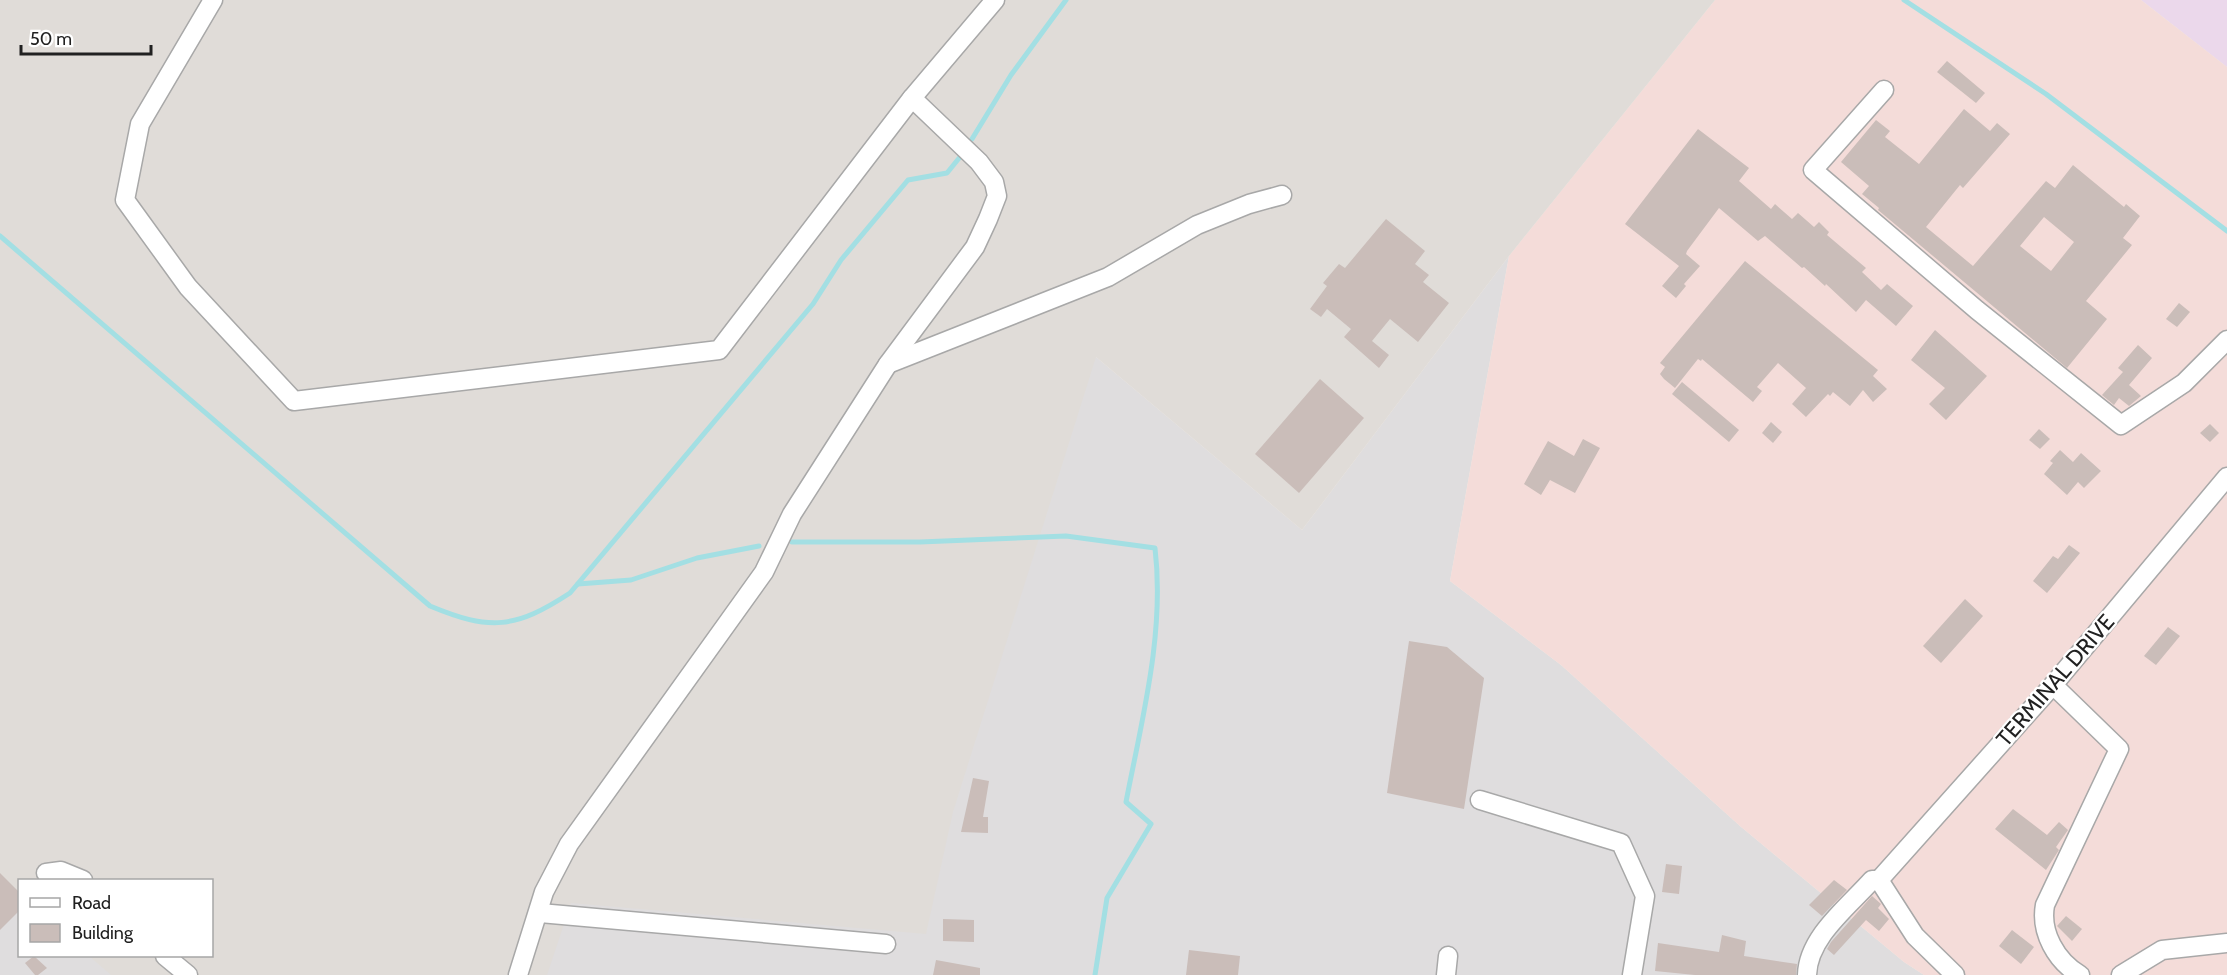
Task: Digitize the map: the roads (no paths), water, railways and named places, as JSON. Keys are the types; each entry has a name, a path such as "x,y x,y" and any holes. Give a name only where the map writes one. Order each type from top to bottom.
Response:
{"street":[{"path":"213,0 140,124 125,200 188,287 294,401 719,350 912,98 995,0"},
{"path":"1884,90 1813,170 1977,310 2121,425 2184,383 2227,340"},
{"path":"518,975 540,913 544,892 569,844 764,572 792,514 888,364 975,247 997,196 994,182 979,162 912,98"},
{"path":"888,364 1108,277 1197,225 1249,204 1282,195"},
{"name":"TERMINAL DRIVE","path":"1807,975 1813,948 1822,935 1872,880 1879,880 2053,685 2227,477"},
{"path":"2053,685 2119,749 2045,905 2042,919 2044,931 2057,953 2080,975"},
{"path":"1480,800 1621,843 1644,896 1632,975"},
{"path":"52,879 46,873 61,871 81,879"},
{"path":"1879,880 1915,936 1955,975"},
{"path":"540,913 886,944"},
{"path":"2121,975 2162,950 2227,943"},
{"path":"1446,975 1448,956"},
{"path":"166,957 188,975"}],"waterway":[{"path":"972,139 1011,75 1066,0"},
{"path":"1904,0 2046,94 2227,231"},
{"path":"0,236 430,606 469,620 502,622 517,620 533,614 570,593 813,304 841,260 908,180 947,173 960,157"},
{"path":"792,542 920,542 1066,536 1155,548 1157,612 1154,644 1145,708 1126,802 1151,824 1107,898 1095,975"},
{"path":"578,584 631,580 697,558 759,546"}]}
